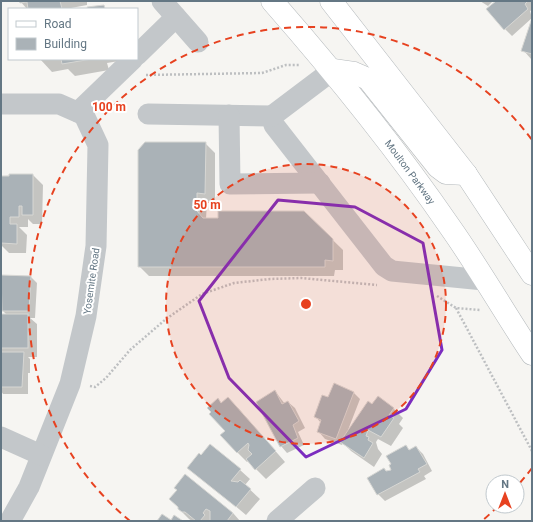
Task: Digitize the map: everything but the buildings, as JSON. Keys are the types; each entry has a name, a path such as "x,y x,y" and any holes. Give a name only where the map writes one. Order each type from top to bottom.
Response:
{"main road":[{"name":"Moulton Parkway","path":"272,1 331,68 416,178 451,228 532,354"},
{"path":"331,1 466,174 532,274"},
{"path":"331,68 354,73 368,79 438,167 446,173 466,174"}],"street":[{"path":"162,1 198,42"},
{"path":"138,54 176,17"},
{"path":"78,112 132,60"},
{"path":"148,114 272,116 331,68"},
{"name":"Yosemite Road","path":"1,104 59,104 84,114 98,145 96,246 86,316 70,384 29,487 10,521"},
{"path":"229,116 230,184 320,183"},
{"path":"272,116 274,125 320,183 384,276 392,271 484,280"},
{"path":"1,438 41,455"},
{"path":"278,521 315,488"}],"path":[{"path":"116,75 262,73 286,65 331,68"},
{"path":"70,384 95,387 106,378 130,350 166,319 202,294 234,283 301,278 384,276"},
{"path":"430,294 437,296 456,308 505,312"},
{"path":"456,308 532,451"}],"highlighted area":[{"path":"278,200 355,207 423,243 442,350 406,409 306,457 229,378 199,301"}]}
